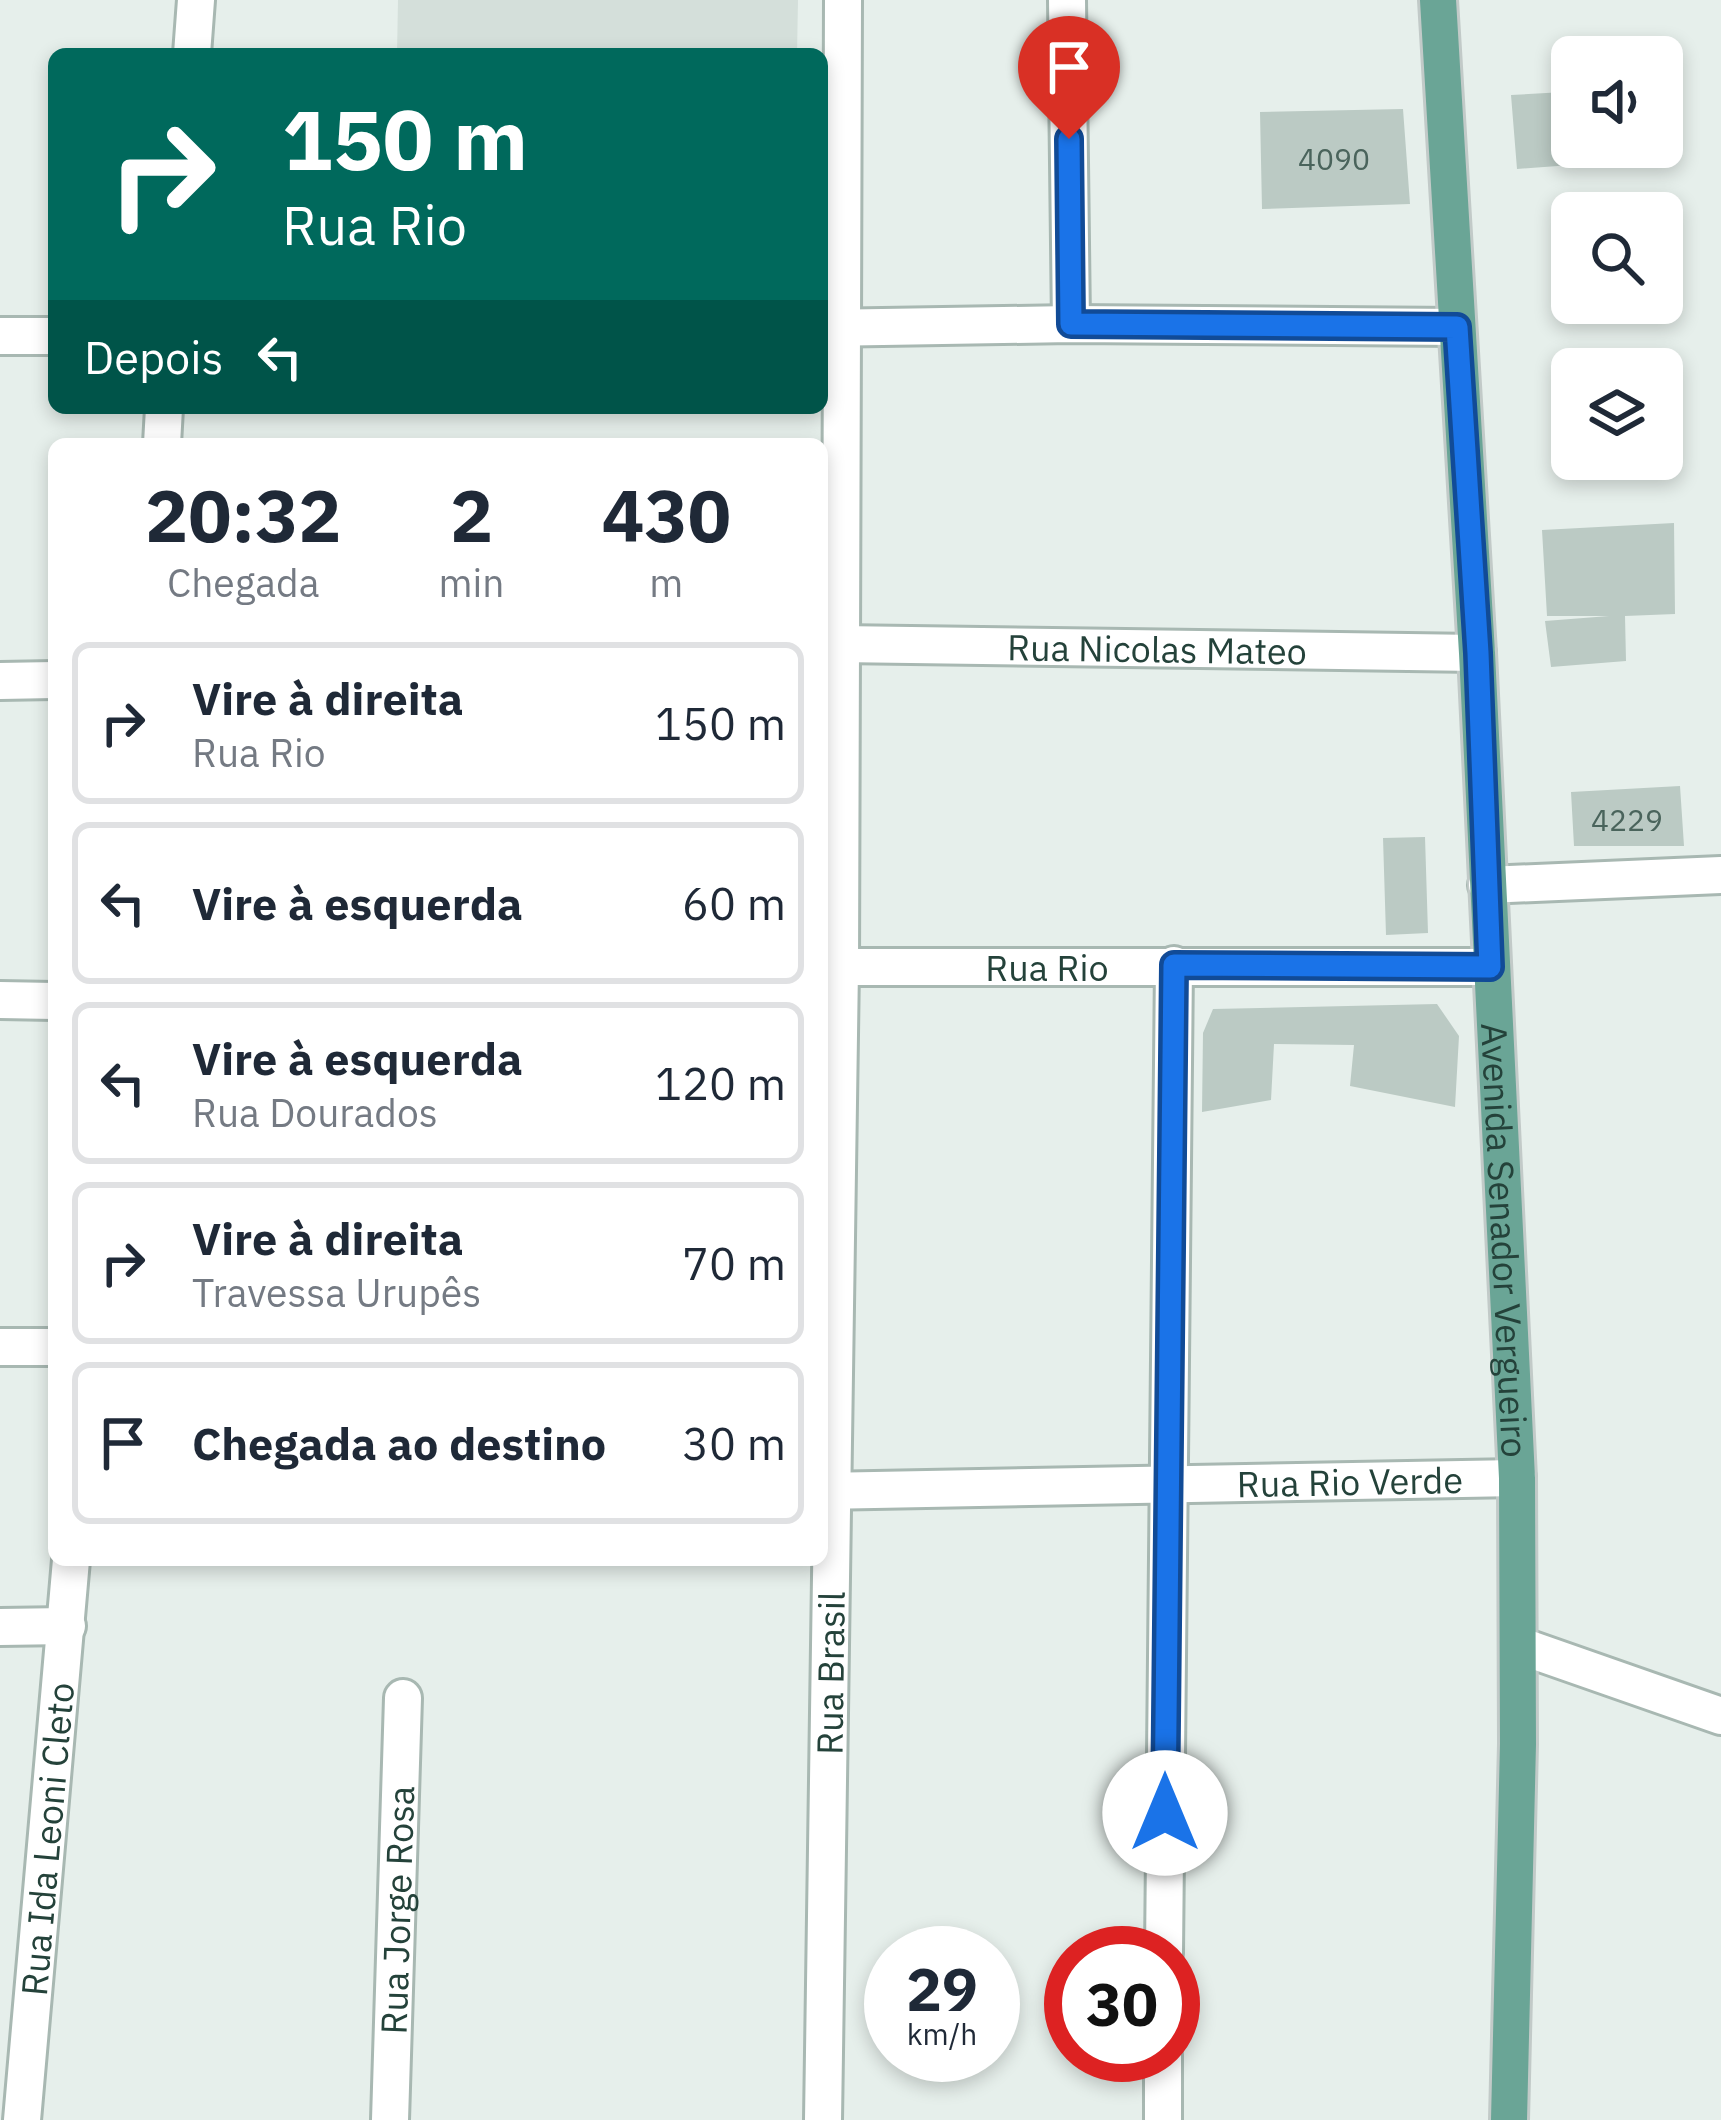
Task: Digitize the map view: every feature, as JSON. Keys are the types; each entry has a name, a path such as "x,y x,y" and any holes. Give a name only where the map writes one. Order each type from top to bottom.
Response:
{"main road":[{"name":"Avenida Senador Vergueiro","path":"1438,0 1478,653 1516,1478 1518,1645 1509,2120"}],"street":[{"path":"192,48 196,0"},
{"name":"Rua Brasil","path":"828,1360 839,644 831,328 843,0"},
{"path":"1067,0 1071,324"},
{"path":"831,328 1071,324 1457,327"},
{"path":"0,336 48,336"},
{"name":"Rua Nicolas Mateo","path":"839,644 1478,653"},
{"path":"0,681 48,680"},
{"path":"1487,885 1721,875"},
{"path":"1164,1926 1174,965"},
{"name":"Rua Rio","path":"831,967 1490,967"},
{"path":"0,1000 48,1000"},
{"path":"0,1347 48,1347"},
{"name":"Rua Rio Verde","path":"828,1491 1516,1478"},
{"name":"Rua Ida Leoni Cleto","path":"22,2120 70,1566"},
{"name":"Rua Brasil","path":"823,2120 827,1566"},
{"path":"0,1628 67,1626"},
{"path":"1518,1645 1721,1716"},
{"name":"Rua Jorge Rosa","path":"390,2120 403,1698"},
{"path":"1163,2082 1163,2120"}],"shaded area":[{"path":"398,0 798,0 797,48 397,48"}],"building":[{"path":"1551,93 1551,166 1517,169 1511,95"},
{"path":"1403,109 1410,204 1262,209 1260,112"},
{"path":"1674,523 1675,614 1625,616 1626,661 1551,667 1545,621 1609,616 1547,616 1542,530"},
{"path":"1680,786 1684,846 1574,846 1571,792"},
{"path":"1425,837 1428,933 1386,935 1383,838"},
{"path":"1437,1004 1459,1036 1455,1107 1350,1086 1354,1045 1274,1044 1271,1100 1202,1112 1203,1033 1213,1009"}],"route":[{"path":"1069,139 1071,324 1457,327 1478,653 1490,967 1174,965 1165,1813"}]}
